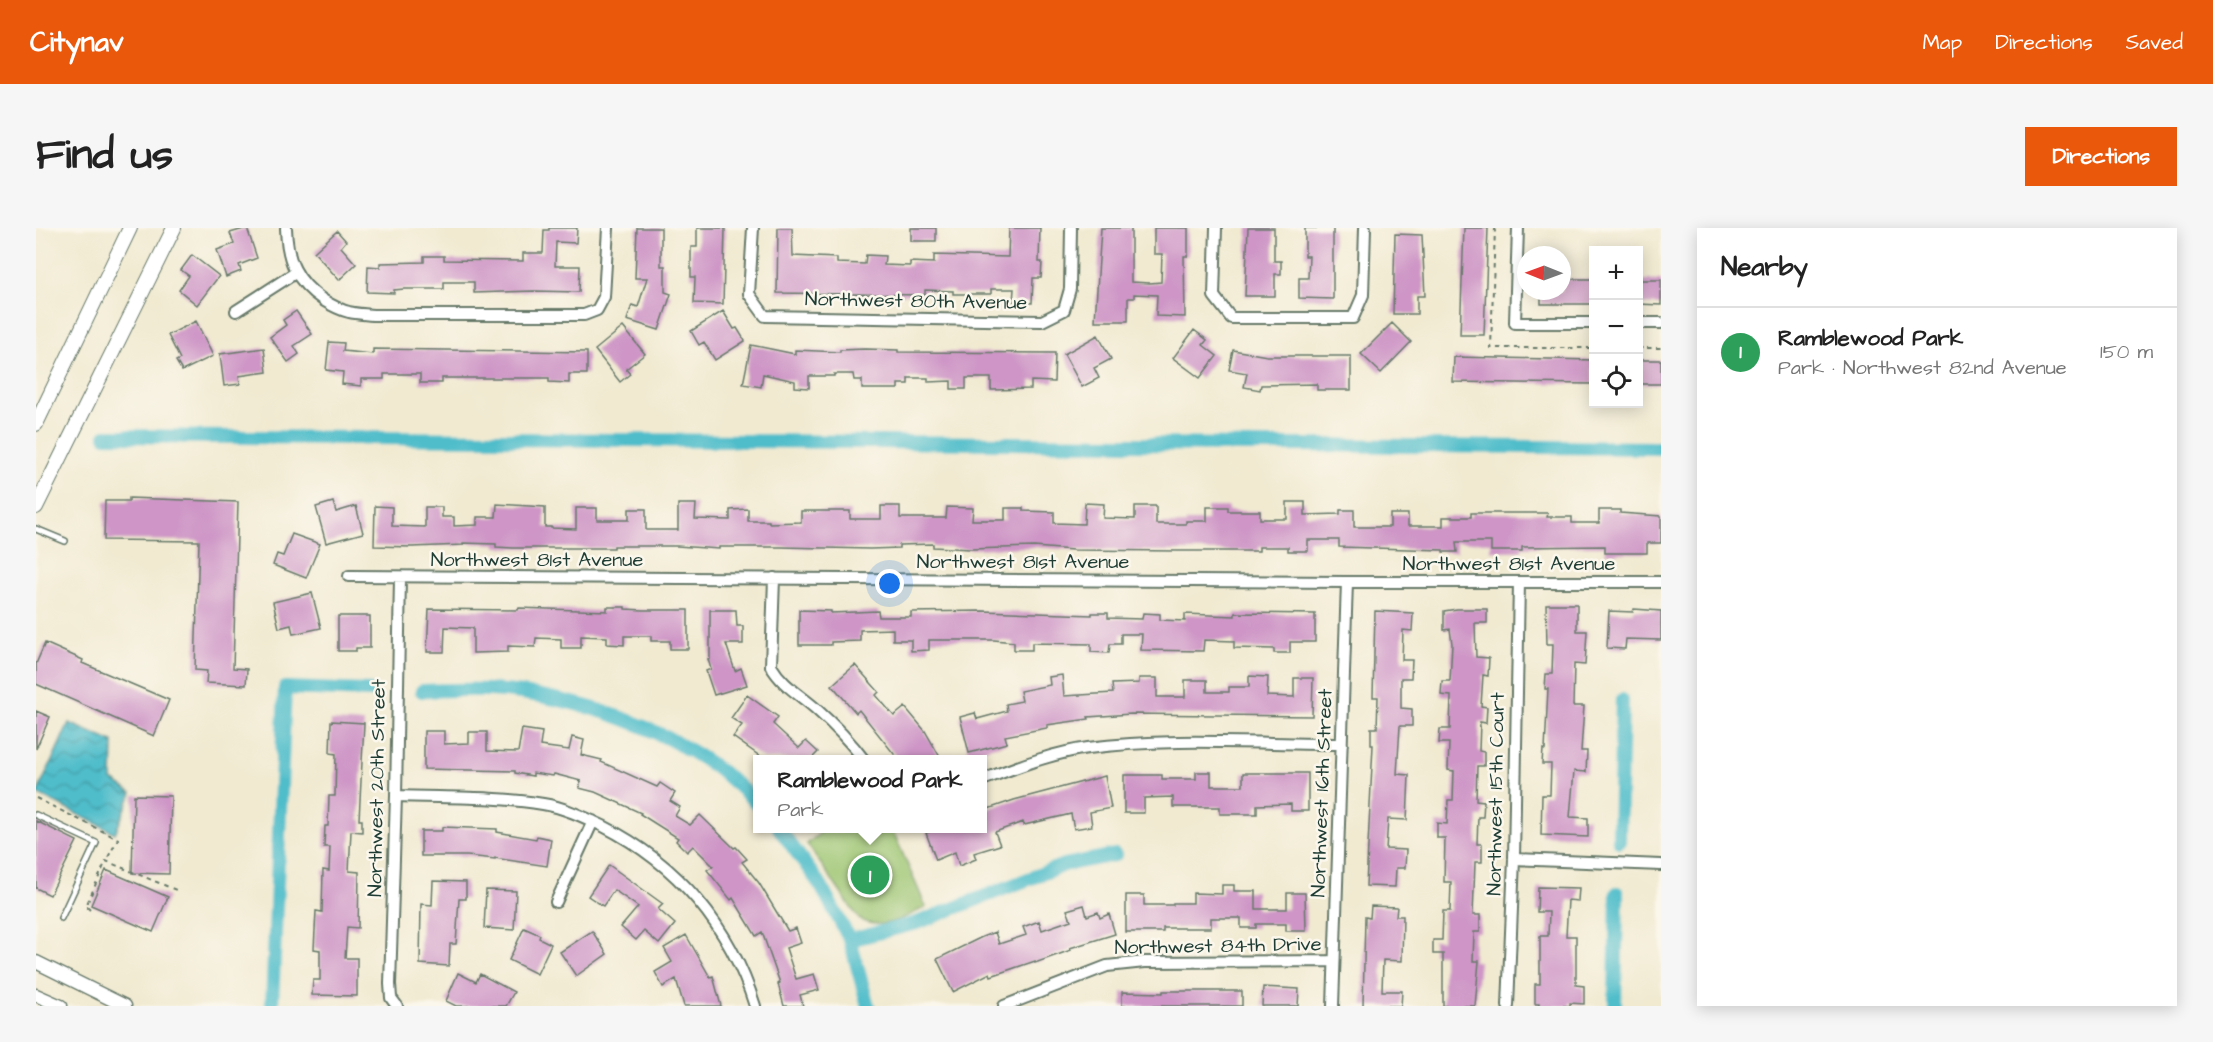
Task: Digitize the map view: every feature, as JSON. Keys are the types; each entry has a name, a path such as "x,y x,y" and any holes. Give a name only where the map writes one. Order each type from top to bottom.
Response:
{"main road":[{"path":"36,424 130,228"},
{"path":"36,507 174,228"}],"street":[{"path":"286,228 286,242 295,273 308,290 332,305 349,312 373,315 585,315 597,309 604,297 608,228"},
{"name":"Northwest 80th Avenue","path":"753,228 749,294 765,316 1042,321 1064,310 1070,289 1071,228"},
{"path":"1216,228 1214,296 1231,318 1353,318 1363,294 1365,228"},
{"path":"1518,228 1515,323 1589,323"},
{"path":"236,311 295,273"},
{"path":"1643,323 1661,323"},
{"name":"Northwest 81st Avenue","path":"349,576 1661,582"},
{"name":"Northwest 20th Street","path":"394,1002 390,984 400,578"},
{"path":"774,578 771,666 778,679 814,707 861,755"},
{"name":"Northwest 16th Street","path":"1333,1006 1347,582"},
{"name":"Northwest 15th Court","path":"1508,1006 1514,859 1519,582"},
{"path":"987,778 1037,760 1087,748 1150,743 1342,744"},
{"path":"396,796 510,800 544,804 568,811 623,837 657,859 710,915 734,952 755,1006"},
{"path":"556,902 593,822"},
{"path":"1514,859 1661,865"},
{"name":"Northwest 84th Drive","path":"1004,1006 1107,966 1145,962 1334,961"},
{"path":"36,962 125,1006"},
{"path":"36,995 61,1006"}],"lane":[{"path":"36,529 65,541"},
{"path":"36,815 96,843 61,918"}],"path":[{"path":"1643,348 1661,348"},
{"path":"36,798 118,839 86,906 90,910"},
{"path":"106,861 176,890"}],"green space":[{"path":"820,833 894,833 926,907 902,919 885,924 867,923 859,919 807,844"}],"water":[{"path":"69,723 113,742 112,780 132,793 115,833 37,794"}],"building":[{"path":"247,228 257,258 239,265 241,271 226,277 217,250 234,244 230,233"},
{"path":"549,228 577,228 576,243 556,242 555,266 580,266 579,292 474,293 474,282 444,282 444,289 404,289 394,290 394,293 367,292 368,266 380,267 380,263 424,262 424,256 444,256 444,260 523,261 523,253 543,253 544,230 549,230"},
{"path":"637,228 661,228 661,266 665,266 665,292 671,294 659,330 627,320 632,305 638,307 647,278 635,278"},
{"path":"697,228 725,228 723,304 694,303 695,277 691,277 691,247 697,247"},
{"path":"778,228 792,228 793,256 837,258 837,263 865,264 866,255 885,256 884,265 910,266 910,262 934,263 934,255 1008,257 1009,228 1040,228 1041,278 1033,278 1032,303 1013,302 1014,289 991,289 991,294 953,294 953,291 925,290 925,295 777,293"},
{"path":"911,228 936,228 936,241 911,241"},
{"path":"1101,228 1131,228 1131,282 1150,283 1161,282 1162,254 1154,254 1154,228 1188,228 1188,256 1184,256 1185,317 1156,316 1157,295 1134,294 1134,298 1128,298 1128,321 1095,321"},
{"path":"1248,228 1274,228 1274,261 1281,261 1281,274 1275,274 1275,296 1245,296"},
{"path":"1305,228 1333,228 1333,299 1299,298 1299,278 1308,278 1309,256 1305,256"},
{"path":"1464,228 1488,228 1484,335 1460,335"},
{"path":"337,231 346,241 341,247 356,264 339,280 314,252"},
{"path":"1395,234 1422,235 1425,296 1417,296 1417,314 1393,314"},
{"path":"192,255 219,276 197,305 179,290 189,276 181,270"},
{"path":"1571,279 1589,279 1589,304 1541,304 1541,300 1571,300"},
{"path":"1643,280 1661,280 1661,305 1643,304"},
{"path":"296,311 312,334 294,346 299,354 288,362 270,337 286,325 283,320"},
{"path":"723,311 745,341 715,360 704,342 699,345 691,331"},
{"path":"196,321 213,356 182,371 176,361 180,359 168,335"},
{"path":"1392,323 1411,342 1381,373 1361,354"},
{"path":"623,327 645,354 626,369 630,374 620,382 595,350"},
{"path":"1194,330 1207,340 1203,345 1217,356 1200,378 1173,358"},
{"path":"1098,335 1111,359 1094,368 1099,378 1082,387 1064,354"},
{"path":"329,342 344,343 343,351 373,354 373,349 587,352 587,374 569,374 569,383 549,382 549,378 442,378 442,383 420,383 420,374 384,374 384,379 361,379 361,386 342,384 343,372 326,370"},
{"path":"751,345 795,354 795,350 840,352 840,350 865,349 898,350 898,352 1055,353 1054,382 1031,381 1031,389 991,390 991,378 966,378 966,389 951,389 951,381 928,382 928,378 908,378 908,384 898,384 898,389 862,389 862,380 854,380 853,374 834,374 834,376 809,376 809,388 795,387 795,381 763,374 761,387 743,384"},
{"path":"264,348 267,372 239,376 240,384 224,386 220,354"},
{"path":"1233,350 1267,356 1351,356 1351,390 1317,390 1317,384 1261,385 1260,390 1244,387 1247,373 1229,370"},
{"path":"1454,357 1589,360 1589,384 1453,382"},
{"path":"1643,360 1661,360 1661,384 1643,384"},
{"path":"129,498 238,502 233,668 247,669 246,685 206,683 207,671 195,670 199,541 104,540 105,501 129,501"},
{"path":"333,502 336,512 356,506 363,533 326,543 316,507"},
{"path":"1287,502 1305,502 1305,515 1340,514 1340,510 1354,510 1354,527 1390,527 1390,514 1408,514 1408,526 1443,526 1443,517 1471,517 1471,513 1548,513 1547,517 1572,517 1572,523 1599,523 1599,510 1620,510 1620,513 1661,516 1661,543 1647,543 1647,553 1605,553 1605,546 1522,547 1522,551 1491,551 1491,542 1456,542 1457,552 1443,552 1443,550 1339,547 1339,540 1308,540 1308,551 1288,551 1288,547 1259,547 1259,551 1073,550 1034,547 971,549 933,547 933,544 870,549 719,547 719,549 677,546 513,548 496,547 496,544 463,543 463,545 412,547 374,546 375,506 392,507 392,526 425,527 425,507 442,507 442,517 454,517 454,526 477,525 477,517 496,517 497,504 545,507 545,527 576,529 576,508 597,508 597,520 629,520 629,509 646,509 646,530 678,530 678,504 696,504 695,519 730,520 730,510 748,509 748,521 769,521 769,523 801,522 801,511 850,511 850,519 881,519 881,506 900,506 900,518 946,518 947,507 973,508 972,520 1005,520 1005,508 1023,508 1023,511 1054,512 1054,523 1084,524 1085,503 1104,504 1103,518 1135,519 1135,506 1156,506 1156,524 1186,524 1186,521 1207,521 1207,507 1228,507 1228,511 1260,511 1260,519 1287,519"},
{"path":"292,534 320,544 306,578 273,565 277,554 283,556"},
{"path":"312,593 321,628 293,634 291,625 279,628 273,602"},
{"path":"1546,604 1577,604 1577,631 1587,631 1585,665 1574,664 1573,706 1584,706 1581,751 1587,751 1586,772 1574,771 1570,817 1588,818 1588,837 1541,835 1542,795 1550,795 1551,764 1542,764 1543,749 1545,750 1548,689 1545,689 1546,674 1552,674 1553,644 1547,644"},
{"path":"607,607 688,610 688,649 670,649 670,641 651,641 651,636 624,636 624,645 607,644 607,637 581,636 581,648 561,648 561,639 536,638 535,647 508,646 508,652 473,653 473,628 445,627 444,652 427,652 429,609 518,610 519,608 607,611"},
{"path":"1487,609 1487,623 1475,623 1476,657 1489,658 1488,676 1483,675 1481,706 1487,707 1486,723 1480,722 1479,751 1484,752 1484,766 1477,766 1476,800 1484,801 1483,817 1478,817 1477,844 1482,844 1482,862 1475,862 1473,915 1480,915 1480,932 1474,932 1473,961 1479,961 1475,1006 1443,1006 1443,954 1433,954 1433,940 1442,940 1443,911 1450,911 1451,882 1444,882 1445,838 1437,838 1437,823 1447,824 1448,800 1453,800 1454,771 1448,770 1449,743 1439,743 1440,729 1450,729 1451,696 1441,695 1442,681 1450,681 1452,644 1450,629 1444,630 1444,611"},
{"path":"1634,609 1661,611 1661,640 1626,639 1625,649 1607,648 1609,611 1633,612"},
{"path":"710,610 736,610 737,626 743,626 743,644 726,644 735,671 741,668 747,685 714,695 706,671 711,669 708,659 710,659"},
{"path":"799,610 831,611 831,613 878,611 879,617 911,617 911,612 983,611 1092,615 1092,613 1108,613 1108,618 1142,619 1143,613 1160,614 1160,620 1185,621 1185,614 1235,616 1235,613 1315,614 1315,642 1290,642 1290,653 1274,653 1274,649 1234,648 1234,641 1204,640 1203,651 1141,650 1142,634 1121,634 1121,644 1110,644 1109,653 1091,652 1091,644 1032,643 1032,650 1014,650 1014,642 994,640 929,640 929,650 911,651 911,640 893,640 893,629 860,630 860,641 831,642 831,645 799,645"},
{"path":"1375,611 1413,613 1412,631 1403,630 1402,660 1412,660 1411,678 1401,678 1401,708 1412,709 1412,726 1400,726 1397,774 1409,775 1407,820 1388,819 1386,849 1406,850 1405,868 1396,868 1395,887 1366,886 1373,745 1371,745 1371,728 1377,728 1378,697 1373,697"},
{"path":"338,616 370,616 370,648 338,651"},
{"path":"45,643 83,660 82,663 169,700 154,736 36,684 36,664"},
{"path":"855,665 879,692 876,695 894,716 905,707 925,731 939,755 895,755 859,710 856,713 832,685"},
{"path":"1062,675 1064,696 1113,693 1112,684 1139,683 1139,678 1157,678 1157,697 1185,697 1185,680 1207,680 1207,692 1229,692 1229,687 1249,687 1249,676 1268,677 1267,696 1294,697 1294,678 1313,678 1312,716 1131,714 1088,717 1089,719 1047,725 1047,728 1005,736 1007,743 969,753 960,717 975,713 977,719 1007,711 1006,704 1022,701 1020,691 1050,685 1049,677"},
{"path":"747,695 778,717 773,724 799,748 806,741 818,752 815,755 758,755 733,737 742,725 731,718"},
{"path":"36,711 50,717 36,749"},
{"path":"331,721 364,723 359,820 362,820 362,832 351,831 349,871 359,872 358,928 347,927 345,958 357,958 357,996 312,995 313,980 320,980 320,950 314,949 316,911 322,912 323,870 329,871 330,847 324,847 325,826 328,826 329,796 335,796 336,754 330,753"},
{"path":"522,729 542,732 540,746 569,750 572,737 584,740 581,755 602,760 601,762 657,787 660,783 675,793 670,801 680,807 675,816 690,825 700,815 747,859 742,862 759,883 788,931 796,928 801,943 786,948 796,979 814,974 819,990 800,995 803,1006 784,1006 778,984 780,983 762,932 756,936 733,898 731,900 707,870 713,866 693,846 687,852 676,841 678,838 641,813 595,792 579,788 581,781 554,774 553,776 533,773 533,776 515,773 515,771 424,769 424,731 444,731 444,744 469,743 469,732 487,732 487,751 518,752"},
{"path":"1196,772 1211,772 1211,786 1243,786 1243,773 1308,773 1308,811 1291,811 1291,804 1257,805 1257,814 1220,814 1220,807 1173,807 1173,797 1144,798 1144,813 1124,813 1124,775 1162,775 1162,779 1196,779"},
{"path":"1105,776 1111,808 1090,812 1092,826 1074,829 1071,814 1024,825 1023,822 995,832 1000,845 974,853 976,859 959,866 955,852 936,860 926,833 987,833 987,809"},
{"path":"134,795 171,796 169,874 132,873"},
{"path":"36,821 77,841 50,895 36,888"},
{"path":"442,827 497,829 497,832 536,839 537,836 551,839 547,866 495,858 421,856 421,831 442,831"},
{"path":"609,865 663,904 658,909 675,924 659,944 644,931 636,940 621,927 638,907 614,890 603,906 588,896"},
{"path":"106,870 168,897 153,932 91,905"},
{"path":"433,881 466,882 466,899 459,899 456,944 450,944 449,966 420,964 421,904 432,905"},
{"path":"1222,885 1234,885 1234,891 1256,891 1256,909 1287,909 1287,893 1305,893 1306,931 1286,931 1286,924 1256,924 1256,928 1241,928 1241,918 1211,918 1211,928 1163,928 1163,932 1126,932 1126,895 1144,895 1144,905 1193,903 1193,893 1222,894"},
{"path":"1538,887 1579,888 1578,901 1568,900 1566,936 1576,936 1576,985 1584,986 1584,1004 1539,1006 1535,1004 1535,984 1540,984 1540,936 1548,936 1549,912 1537,912"},
{"path":"486,890 516,891 514,930 484,928"},
{"path":"1084,905 1087,916 1098,912 1100,918 1109,914 1115,934 1070,948 1071,950 1035,963 1035,961 991,976 990,973 953,992 937,959 995,932 999,944 1026,935 1023,927 1039,921 1042,930 1071,920 1067,910"},
{"path":"1371,906 1397,907 1396,916 1403,916 1402,961 1383,960 1382,991 1402,991 1401,1006 1363,1006 1365,917 1370,918"},
{"path":"524,928 540,935 539,938 551,944 537,974 509,960"},
{"path":"592,931 607,954 576,976 560,952"},
{"path":"686,935 710,977 713,976 721,1006 684,1006 676,979 663,987 655,972 672,962 664,948"},
{"path":"458,973 476,982 480,974 514,992 506,1006 456,1006 446,1001"},
{"path":"1263,987 1299,989 1298,1006 1262,1006"},
{"path":"1163,991 1242,991 1242,1006 1122,1006 1122,992 1163,993"}],"waterway":[{"path":"106,436 1661,448"},
{"path":"272,1006 285,688 370,691"},
{"path":"422,691 510,691 554,699 619,717 680,744 734,782 753,800"},
{"path":"1619,841 1622,700"},
{"path":"783,833 821,886 850,940 868,1006"},
{"path":"850,940 917,923 1064,865 1115,855"},
{"path":"1615,1006 1617,893"}],"place":[{"name":"Ramblewood Park","path":"870,875"}]}
